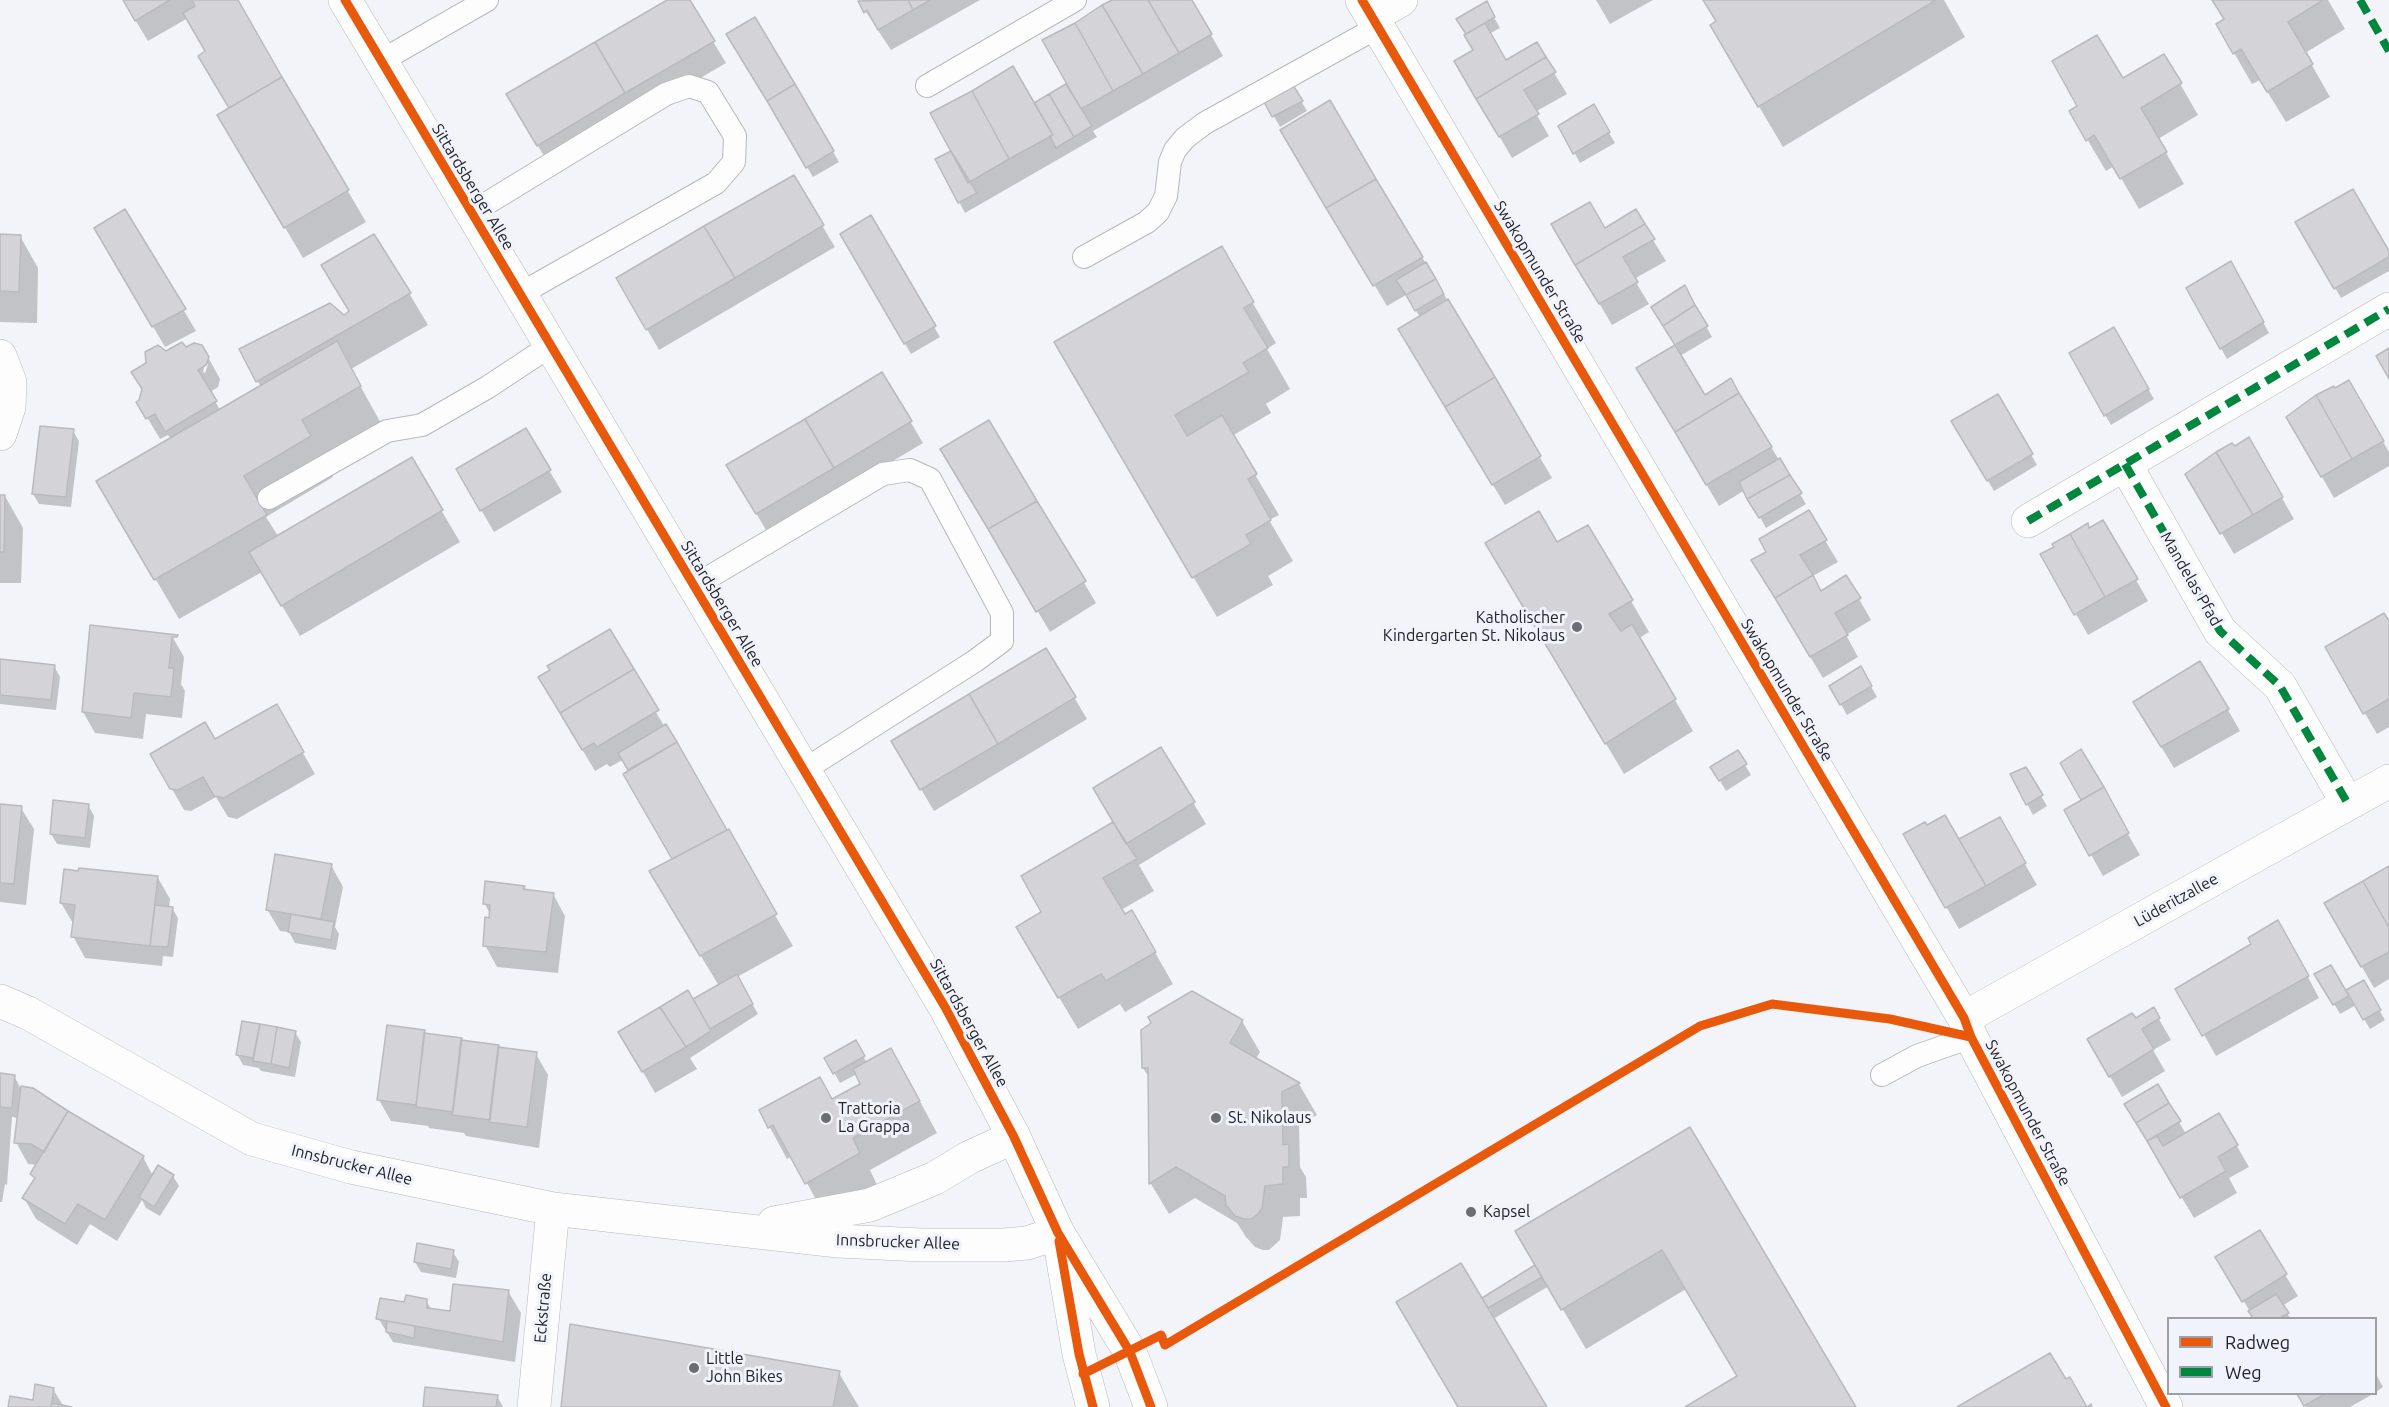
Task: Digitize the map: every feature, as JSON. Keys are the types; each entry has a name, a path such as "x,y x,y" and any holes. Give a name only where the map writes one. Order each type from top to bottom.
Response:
{"street":[{"name":"Sittardsberger Allee","path":"345,0 945,1007 1014,1137 1058,1233 1131,1352 1151,1407"},
{"path":"1371,14 1401,0"},
{"name":"Swakopmunder Straße","path":"1371,14 1967,1027 2166,1407"},
{"path":"2028,521 2389,309"},
{"path":"0,356 10,382 9,408 0,434"},
{"name":"Mandelas Pfad","path":"2125,464 2220,631 2280,686 2348,804"},
{"name":"Lüderitzallee","path":"1967,1027 2389,782"},
{"name":"Innsbrucker Allee","path":"0,1001 28,1013 252,1139 351,1167 553,1209 838,1240 921,1245 1004,1245 1027,1243 1058,1233"},
{"name":"Innsbrucker Allee","path":"737,1229 870,1205 935,1178 970,1157 1014,1137"},
{"name":"Eckstraße","path":"534,1407 553,1209"},
{"name":"Sittardsberger Allee","path":"1058,1233 1079,1354 1093,1407"}],"lane":[{"path":"381,61 487,0"},
{"path":"927,86 1075,0"},
{"path":"1084,257 1147,222 1158,212 1166,196 1170,162 1175,150 1185,138 1371,14"},
{"path":"471,213 666,94 688,86 708,92 735,136 734,162 716,183 520,294"},
{"path":"269,498 387,431 422,425 488,387 550,346"},
{"path":"694,586 883,474 910,470 930,479 1002,613 1002,641 975,661 804,770"},
{"path":"1881,1075 1967,1027"}],"building":[{"path":"123,0 170,0 135,21"},
{"path":"192,0 238,0 282,77 229,108 198,56 205,51 183,13 195,6"},
{"path":"667,0 690,0 715,41 625,93 595,42"},
{"path":"908,0 930,0 913,10"},
{"path":"908,0 913,10 878,30 867,10 864,13 858,1"},
{"path":"1112,0 1148,0 1179,53 1143,74 1102,5"},
{"path":"1148,0 1192,0 1212,34 1179,53"},
{"path":"1703,0 1936,0 1758,107 1710,25 1716,21"},
{"path":"2212,0 2323,0 2288,22 2313,64 2267,92 2241,49 2233,54 2216,24 2224,19"},
{"path":"1487,1 1495,17 1466,34 1456,19"},
{"path":"1102,5 1143,74 1113,91 1075,23"},
{"path":"755,17 795,84 767,101 726,34"},
{"path":"1075,23 1113,91 1081,109 1042,40"},
{"path":"1485,23 1506,60 1537,42 1546,57 1476,99 1454,61 1473,50 1464,35"},
{"path":"2097,35 2123,78 2164,54 2182,83 2141,108 2167,152 2120,179 2094,135 2086,141 2069,111 2077,106 2052,61"},
{"path":"595,42 625,93 537,146 506,94"},
{"path":"1546,57 1556,72 1524,90 1539,114 1499,137 1476,99"},
{"path":"1013,66 1053,135 1009,159 972,91"},
{"path":"282,77 349,190 284,228 217,115"},
{"path":"795,84 834,151 806,168 767,101"},
{"path":"1066,84 1092,126 1074,137 1049,94"},
{"path":"1293,85 1303,101 1272,117 1264,102"},
{"path":"972,91 1009,159 968,183 930,113"},
{"path":"1049,94 1074,137 1056,148 1050,136 1053,135 1034,103"},
{"path":"1330,100 1376,179 1326,208 1280,130"},
{"path":"1594,104 1610,132 1573,154 1558,126"},
{"path":"951,151 977,193 958,203 935,159"},
{"path":"794,175 824,225 735,278 704,226"},
{"path":"1376,179 1423,257 1373,286 1326,208"},
{"path":"2353,189 2389,251 2389,257 2334,289 2295,222"},
{"path":"1590,202 1605,228 1636,209 1645,224 1575,265 1551,224"},
{"path":"125,209 186,309 152,327 94,228"},
{"path":"871,215 936,326 904,344 840,234"},
{"path":"1645,224 1655,239 1623,257 1638,282 1599,304 1575,265"},
{"path":"704,226 735,278 646,330 616,278"},
{"path":"0,234 21,235 19,292 0,291"},
{"path":"374,234 411,293 256,382 239,349 330,303 344,315 349,311 321,265"},
{"path":"1222,246 1254,302 1244,308 1268,348 1243,363 1249,372 1175,415 1187,436 1222,415 1257,474 1248,479 1271,520 1246,535 1251,544 1192,578 1054,342"},
{"path":"2231,261 2264,322 2220,349 2186,288"},
{"path":"1426,262 1436,279 1406,295 1396,280"},
{"path":"1436,279 1444,294 1415,311 1406,295"},
{"path":"1685,285 1695,305 1663,326 1651,307"},
{"path":"1448,299 1495,377 1445,407 1398,329"},
{"path":"1695,305 1708,326 1675,345 1663,326"},
{"path":"2114,327 2149,389 2104,416 2069,353"},
{"path":"337,341 361,386 302,420 311,436 244,476 267,515 154,580 96,481"},
{"path":"182,342 186,347 194,343 202,345 209,357 206,365 198,370 217,401 165,432 155,414 146,419 136,402 139,400 142,389 131,372 146,363 145,352 158,345 166,351"},
{"path":"1675,345 1705,395 1731,378 1739,393 1675,432 1636,368"},
{"path":"2389,348 2389,379 2376,356"},
{"path":"882,372 912,421 834,468 805,419"},
{"path":"1495,377 1541,456 1492,485 1445,407"},
{"path":"2349,380 2384,441 2352,459 2316,395"},
{"path":"1739,393 1772,447 1706,485 1675,432"},
{"path":"1998,394 2033,454 1987,481 1951,421"},
{"path":"2316,395 2352,459 2321,477 2286,417"},
{"path":"805,419 834,468 756,514 726,465"},
{"path":"989,420 1037,501 988,529 940,449"},
{"path":"40,426 74,429 66,497 32,494"},
{"path":"526,428 551,470 480,511 456,469"},
{"path":"2249,437 2283,497 2253,515 2216,452 2232,443 2235,446"},
{"path":"2216,452 2253,515 2220,534 2185,474"},
{"path":"412,457 443,510 281,606 249,552"},
{"path":"1780,458 1790,475 1747,499 1739,482"},
{"path":"1790,475 1802,493 1759,518 1747,499"},
{"path":"0,495 5,495 4,552 0,552"},
{"path":"1037,501 1086,581 1036,612 988,529"},
{"path":"1809,510 1827,540 1800,555 1813,575 1775,598 1751,560 1766,552 1759,539"},
{"name":"Katholischer Kindergarten St. Nikolaus","path":"1539,511 1557,542 1588,525 1633,600 1609,614 1621,631 1632,624 1676,699 1605,744 1485,543"},
{"path":"2103,520 2138,579 2105,597 2070,534 2088,523 2089,528"},
{"path":"2070,534 2105,597 2074,615 2040,554 2054,547 2052,544"},
{"path":"1813,575 1821,591 1846,575 1861,598 1835,613 1848,635 1810,657 1775,598"},
{"path":"2384,613 2389,621 2389,699 2363,714 2325,647"},
{"path":"90,625 178,635 172,637 169,668 174,668 171,697 134,693 131,718 82,712"},
{"path":"610,629 634,669 560,713 538,677 550,670 547,666"},
{"path":"1046,648 1076,697 998,744 969,694"},
{"path":"0,659 55,665 51,700 0,695"},
{"path":"2200,661 2229,709 2161,747 2133,702"},
{"path":"1861,666 1872,686 1840,705 1829,686"},
{"path":"634,669 659,710 597,747 594,743 582,750 560,713"},
{"path":"969,694 998,744 920,790 891,741"},
{"path":"277,704 304,752 224,798 214,796 203,777 178,790 170,789 150,754 205,722 215,739"},
{"path":"666,724 677,742 628,770 618,753"},
{"path":"677,742 727,830 672,859 623,774"},
{"path":"1161,747 1195,802 1126,844 1093,788"},
{"path":"2081,749 2104,787 2081,800 2060,763"},
{"path":"1738,750 1747,764 1719,781 1710,767"},
{"path":"2026,767 2043,795 2026,805 2010,774"},
{"path":"2104,787 2129,833 2089,856 2064,810"},
{"path":"53,800 89,804 85,838 50,834"},
{"path":"0,804 22,806 14,884 0,883"},
{"path":"1945,815 1986,886 1945,908 1903,834 1925,822 1927,825"},
{"path":"2000,817 2026,863 1986,886 1959,839"},
{"path":"1113,822 1137,859 1103,878 1125,914 1132,910 1156,952 1106,981 1101,974 1058,998 1016,927 1041,912 1021,876"},
{"path":"729,829 777,914 700,956 649,871"},
{"path":"275,854 332,864 321,919 266,910"},
{"path":"2389,866 2389,928 2363,881"},
{"path":"79,868 158,876 150,946 71,937 75,905 60,903 64,869 78,871"},
{"path":"485,881 525,886 523,889 554,893 546,952 483,946 485,917 489,918 490,905 483,904"},
{"path":"2363,881 2389,928 2389,952 2361,967 2324,903"},
{"path":"155,905 173,907 168,947 150,946"},
{"path":"291,914 334,922 331,940 288,932"},
{"path":"2278,920 2309,976 2202,1036 2175,989 2251,944 2248,938"},
{"path":"2331,965 2349,996 2333,1005 2314,974"},
{"path":"737,974 753,1004 710,1029 693,999"},
{"path":"2364,980 2381,1010 2363,1020 2346,990"},
{"path":"688,990 711,1031 686,1047 660,1007"},
{"name":"St. Nikolaus","path":"1192,991 1243,1020 1230,1043 1300,1083 1282,1092 1283,1145 1289,1144 1289,1167 1283,1167 1283,1184 1265,1186 1262,1208 1251,1219 1235,1216 1226,1205 1225,1196 1176,1167 1149,1184 1148,1068 1142,1068 1141,1030 1151,1023 1148,1017"},
{"path":"660,1007 686,1047 642,1072 618,1032"},
{"path":"2154,1007 2160,1018 2142,1029 2154,1049 2109,1077 2087,1039 2132,1013 2136,1018"},
{"path":"242,1021 260,1024 253,1058 236,1055"},
{"path":"260,1024 277,1027 271,1064 253,1061"},
{"path":"387,1025 425,1030 416,1105 377,1100"},
{"path":"277,1027 296,1031 289,1068 271,1064"},
{"path":"424,1033 462,1038 453,1112 416,1107"},
{"path":"461,1040 499,1045 490,1120 452,1115"},
{"path":"856,1040 865,1056 833,1074 824,1058"},
{"path":"498,1047 537,1052 527,1127 489,1122"},
{"name":"Trattoria La Grappa","path":"891,1048 920,1101 853,1138 860,1153 805,1184 773,1125 768,1128 759,1110 820,1077 832,1099 860,1084 853,1069"},
{"path":"0,1073 15,1075 12,1108 0,1107"},
{"path":"2158,1084 2169,1103 2136,1123 2124,1104"},
{"path":"21,1086 33,1088 68,1111 44,1152 31,1144 14,1143"},
{"path":"2169,1103 2181,1121 2147,1141 2136,1123"},
{"path":"68,1111 144,1156 105,1220 78,1204 65,1224 22,1198 35,1178 30,1174"},
{"path":"2219,1113 2238,1145 2218,1157 2226,1171 2180,1198 2147,1141 2157,1136 2163,1146"},
{"path":"1690,1127 1856,1407 1685,1407 1737,1376 1662,1250 1561,1310 1515,1231"},
{"path":"158,1165 174,1175 154,1207 139,1197"},
{"path":"2260,1230 2287,1274 2242,1302 2215,1257"},
{"path":"417,1243 454,1250 451,1269 414,1262"},
{"path":"1461,1263 1547,1407 1458,1407 1396,1302"},
{"path":"1535,1265 1542,1277 1488,1308 1482,1298"},
{"path":"453,1284 509,1290 503,1342 376,1319 380,1298 404,1302 406,1295 427,1299 427,1308 450,1311"},
{"path":"2276,1294 2289,1313 2282,1317 2252,1317 2248,1311"},
{"path":"387,1321 415,1326 414,1338 386,1332"},
{"name":"Little John Bikes","path":"570,1324 840,1371 833,1407 561,1407"},
{"path":"2050,1353 2066,1379 2070,1377 2087,1407 1957,1407"},
{"path":"35,1384 54,1388 51,1407 8,1407 10,1396 33,1400"},
{"path":"425,1387 498,1395 496,1407 423,1407"},
{"path":"2298,1395 2323,1395 2304,1406"},
{"path":"52,1403 72,1407 51,1407"}],"marked path":[{"path":"2360,0 2389,51"},
{"path":"2028,521 2389,309"},
{"path":"2125,464 2220,631 2280,686 2348,804"}],"cycle path":[{"path":"345,0 945,1007 1014,1137 1058,1233 1130,1352 1151,1407"},
{"path":"1362,0 1964,1018 1971,1037 2166,1407"},
{"path":"1083,1374 1161,1335 1165,1345 1700,1026 1772,1004 1890,1019 1971,1037"},
{"path":"1059,1241 1079,1354 1093,1407"}],"place":[{"name":"Katholischer Kindergarten St. Nikolaus","path":"1577,627"},
{"name":"Trattoria La Grappa","path":"826,1118"},
{"name":"St. Nikolaus","path":"1216,1118"},
{"name":"Kapsel","path":"1471,1212"},
{"name":"Little John Bikes","path":"694,1368"}]}
